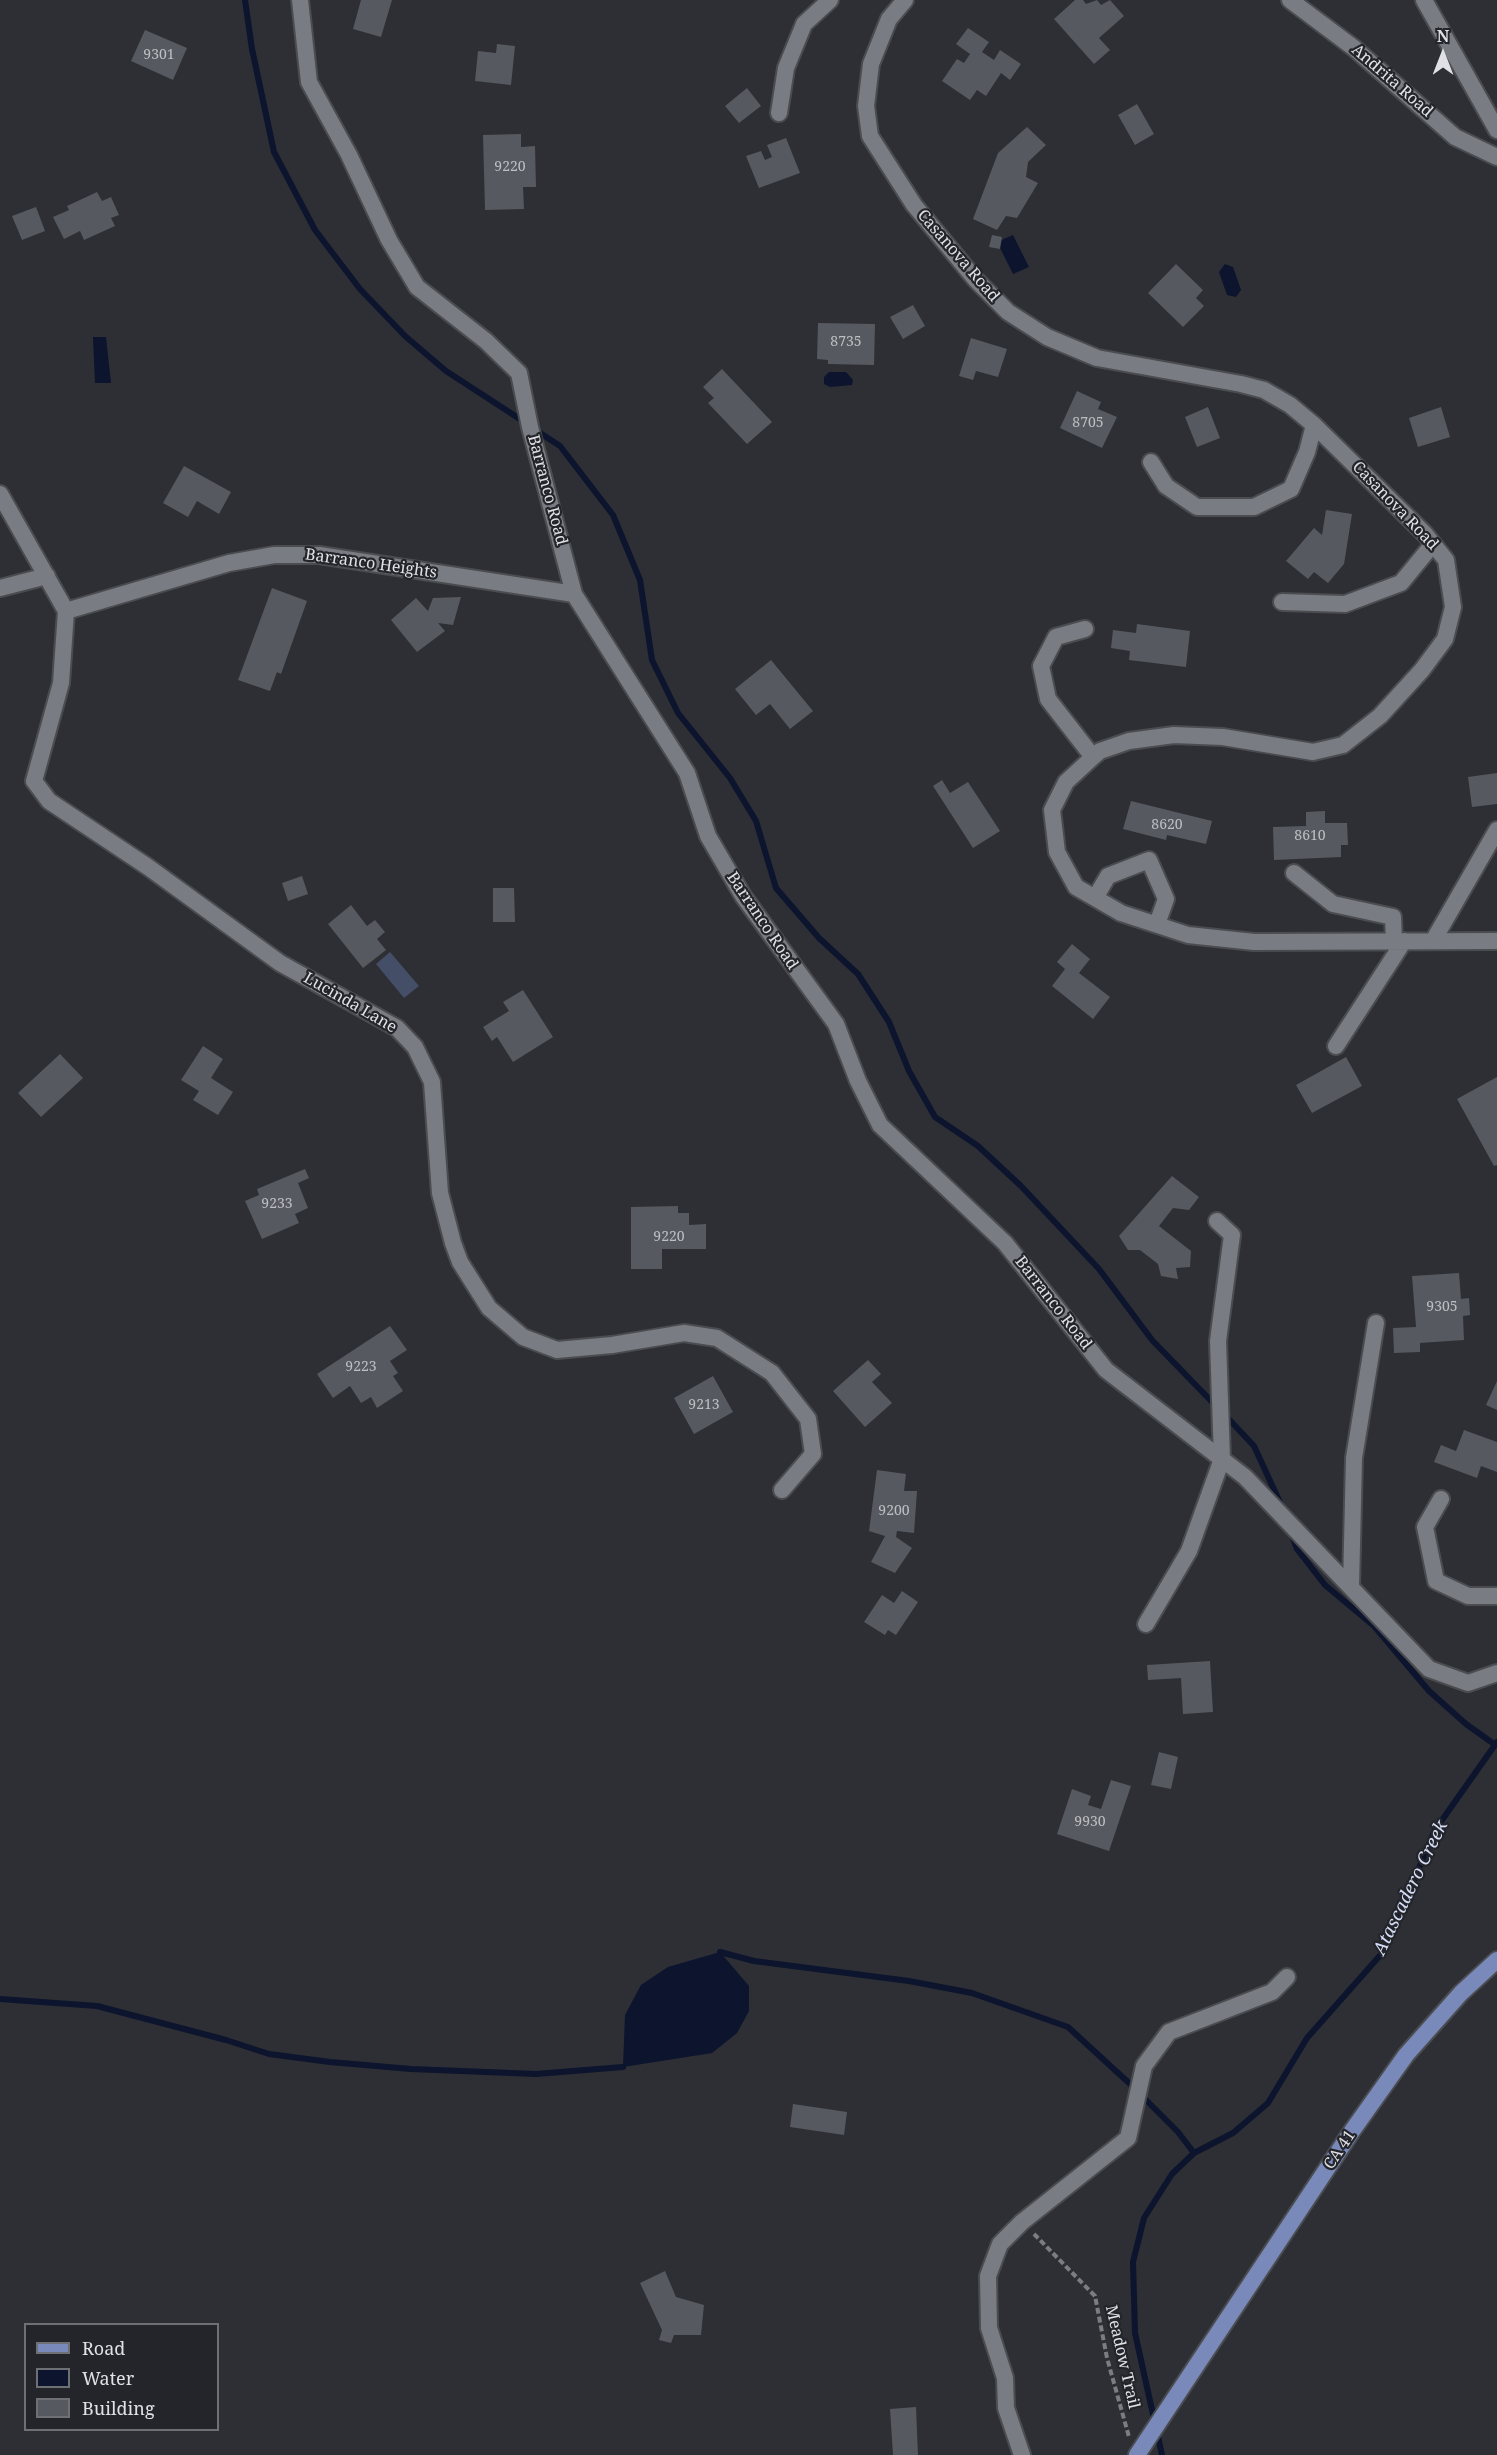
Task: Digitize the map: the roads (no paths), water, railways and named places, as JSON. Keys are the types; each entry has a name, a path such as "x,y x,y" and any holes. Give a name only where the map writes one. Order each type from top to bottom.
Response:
{"main road":[{"name":"CA 41","path":"1134,2450 1203,2357 1346,2141 1406,2055 1461,1993 1497,1960"}],"street":[{"name":"Barranco Road","path":"300,0 309,82 349,155 389,240 417,286 486,341 519,373 530,427 574,594 687,773 708,836 743,896 836,1024 858,1081 880,1125 1005,1243 1106,1370 1245,1477 1430,1668 1468,1683 1497,1672"},
{"path":"779,113 786,68 804,24 830,0"},
{"name":"Casanova Road","path":"905,0 889,19 871,64 866,106 870,136 914,205 975,279 1008,312 1047,337 1097,358 1194,374 1264,390 1290,405 1314,425 1433,544 1446,560 1453,608 1445,639 1422,670 1380,716 1343,745 1313,752 1223,736 1174,735 1130,741 1100,751 1066,782 1052,810 1057,852 1076,887 1121,913 1188,934 1254,942 1497,941"},
{"name":"Andrita Road","path":"1290,0 1354,48 1455,136 1497,157"},
{"path":"1424,0 1497,130"},
{"path":"1151,462 1166,486 1197,507 1254,507 1291,489 1307,452 1314,425"},
{"path":"0,494 66,611"},
{"path":"1282,602 1346,604 1401,583 1433,544"},
{"name":"Barranco Heights","path":"66,611 229,563 274,555 319,555 574,594"},
{"path":"0,588 47,576"},
{"name":"Lucinda Lane","path":"66,611 61,683 34,781 49,801 148,867 280,963 397,1028 415,1047 432,1082 440,1193 460,1262 489,1308 523,1336 557,1350 612,1345 684,1333 717,1338 772,1373 808,1419 813,1454 782,1490"},
{"path":"1084,629 1056,637 1041,666 1048,699 1093,758"},
{"path":"1433,941 1497,830"},
{"path":"1095,898 1108,876 1149,860 1166,899 1157,924"},
{"path":"1294,873 1333,904 1393,917 1399,941 1336,1046"},
{"path":"1146,1624 1189,1551 1222,1459 1218,1341 1232,1234 1217,1221"},
{"path":"1351,1587 1354,1458 1376,1323"},
{"path":"1441,1499 1425,1527 1436,1581 1468,1596 1497,1596"},
{"path":"1022,2455 1006,2408 1005,2378 989,2328 988,2276 1000,2244 1022,2222 1128,2138 1144,2066 1169,2032 1272,1992 1287,1977"}],"water":[{"path":"1013,235 1029,267 1013,274 997,242"},
{"path":"1225,264 1233,267 1241,290 1236,297 1227,295 1219,272"},
{"path":"93,337 106,337 111,383 95,383"},
{"path":"829,372 846,372 853,380 852,385 830,387 824,384 824,377"},
{"path":"720,1952 749,1986 749,2011 737,2033 712,2053 623,2067 625,2015 641,1985 668,1967"}],"waterway":[{"path":"245,0 252,49 274,152 315,230 360,289 405,336 446,371 526,423"},
{"path":"534,429 560,446 613,515 640,580 652,660 678,713 730,778 756,821 776,888 819,938 858,974 889,1022 909,1071 935,1117 978,1146 1021,1186 1099,1269 1152,1340 1217,1407"},
{"path":"1224,1414 1254,1446 1283,1509"},
{"path":"1291,1533 1297,1549 1325,1585 1374,1626 1429,1691 1466,1724 1494,1744"},
{"name":"Atascadero Creek","path":"1162,2455 1135,2333 1133,2262 1144,2218 1172,2174 1194,2153 1233,2133 1268,2103 1307,2038 1384,1951 1435,1830 1497,1742"},
{"path":"720,1952 754,1961 909,1981 972,1993 1068,2027 1129,2083 1178,2132 1194,2153"},
{"path":"0,1999 97,2006 226,2040 269,2054 330,2062 411,2069 536,2074 623,2067"}]}
